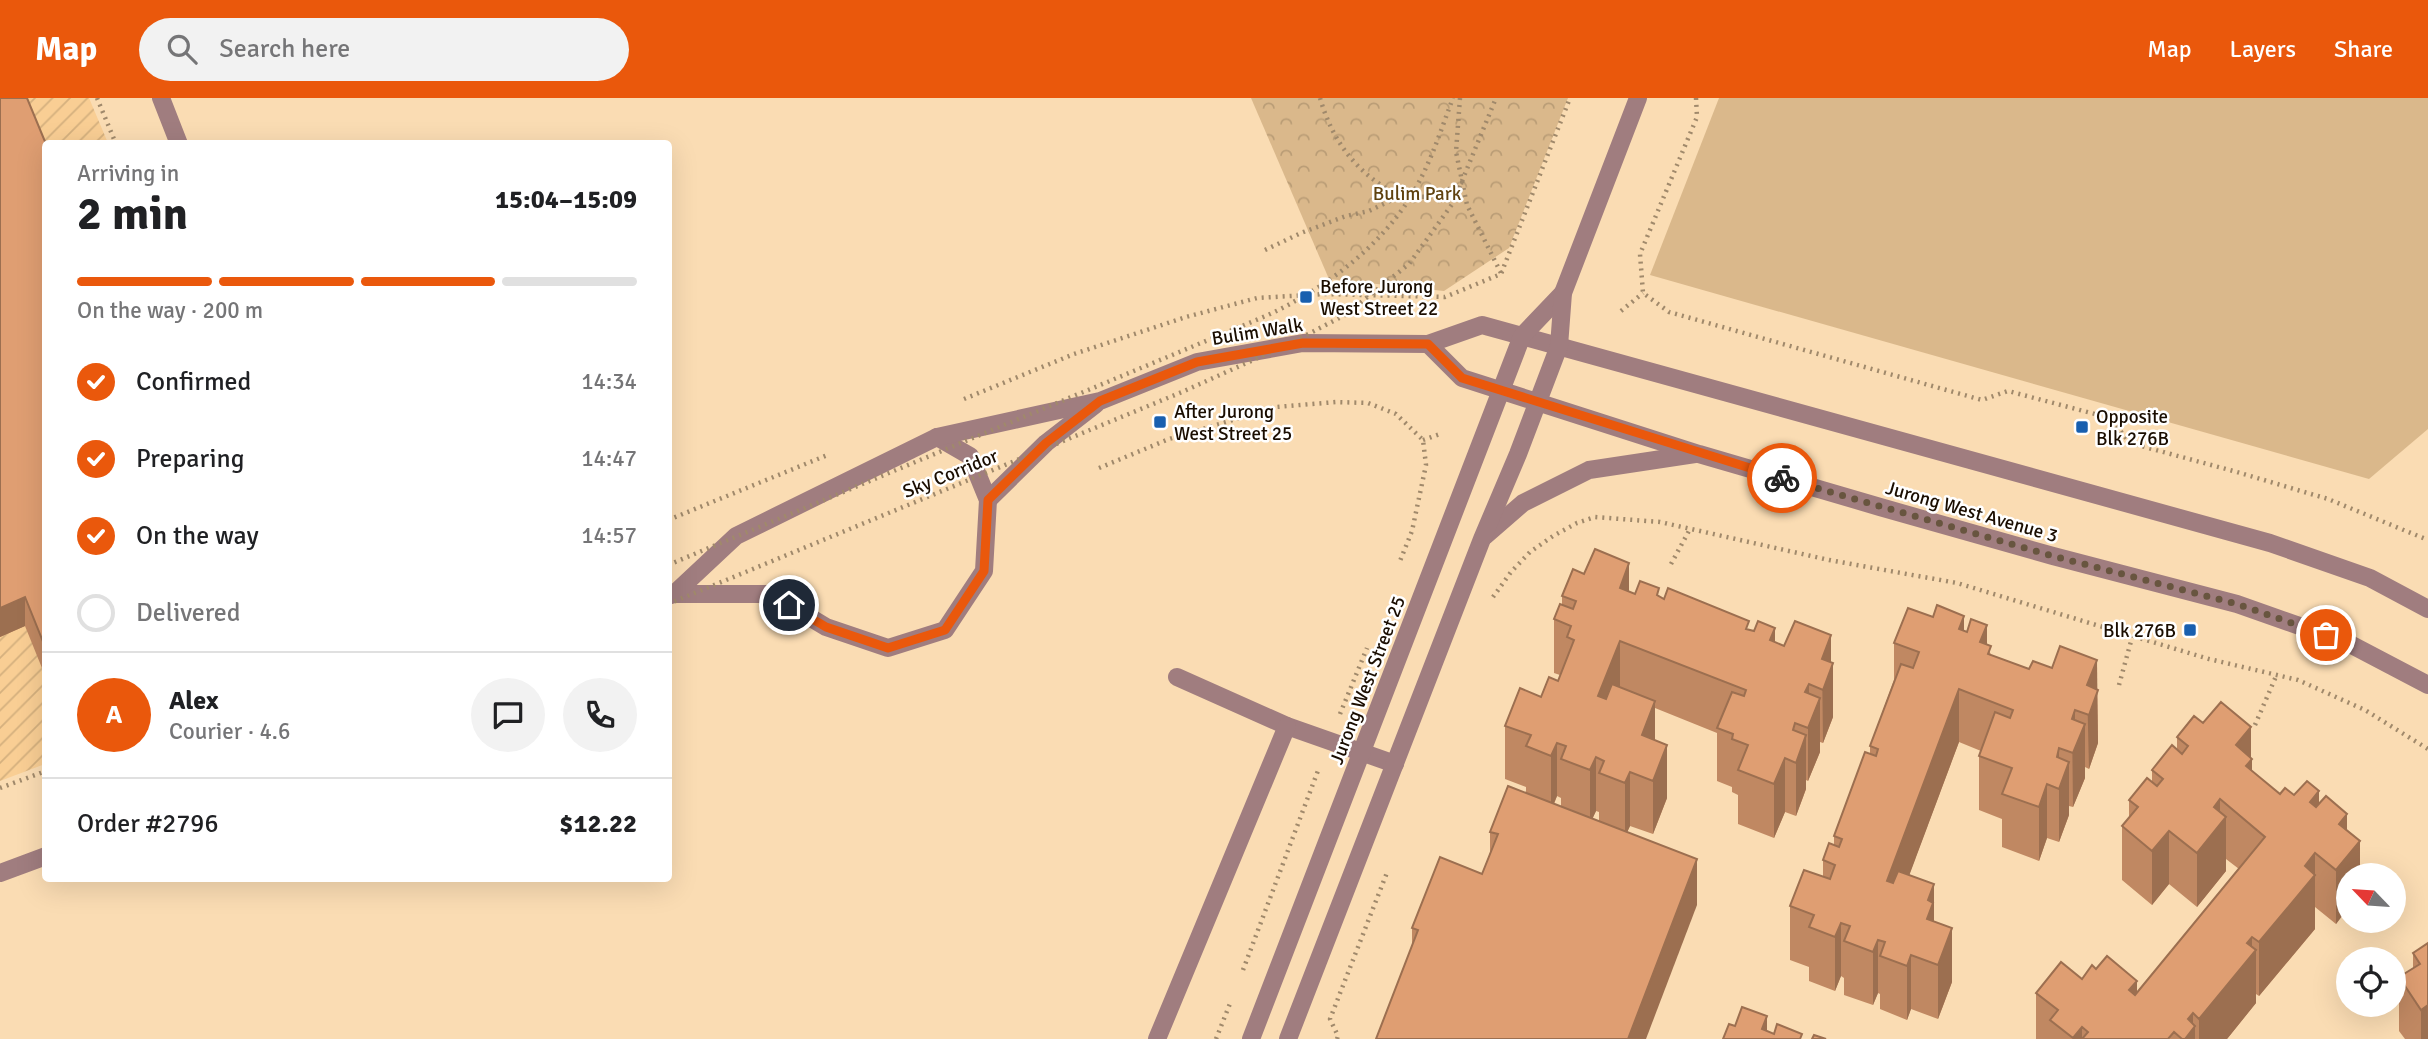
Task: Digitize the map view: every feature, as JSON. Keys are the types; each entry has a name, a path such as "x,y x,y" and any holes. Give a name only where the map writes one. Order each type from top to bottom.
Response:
{"street":[{"path":"160,98 178,140"},
{"path":"1288,1039 1559,346 1563,293 1638,98"},
{"path":"1563,293 1522,336 2270,543 2370,578 2428,609"},
{"name":"Bulim Walk","path":"672,596 736,536 937,437 1100,401 1197,362 1303,343 1428,344 1482,325 1522,336"},
{"name":"Jurong West Street 25","path":"1251,1039 1522,336"},
{"path":"1428,344 1462,378 1500,390"},
{"name":"Jurong West Avenue 3","path":"1500,390 1699,454 2053,556 2237,604 2348,643 2428,685"},
{"name":"Bulim Walk","path":"988,500 1046,443 1100,401"},
{"path":"672,598 771,594 826,627 888,648 945,630 984,571 988,500 970,456 937,437"},
{"path":"1482,538 1523,503 1589,470 1699,454"},
{"path":"1177,677 1287,726 1395,764"},
{"path":"1157,1039 1287,726"},
{"path":"0,873 42,857"}],"path":[{"path":"97,98 114,140"},
{"path":"1320,98 1342,150 1378,185 1400,196 1433,197 1463,182"},
{"name":"Sky Corridor","path":"672,563 1295,302 1330,280 1371,245 1398,214 1421,179 1453,98"},
{"path":"1460,98 1457,152 1467,205 1501,274"},
{"name":"Sky Corridor","path":"672,597 1182,392 1291,343 1345,315 1409,264 1453,203 1496,98"},
{"path":"960,401 1073,354 1186,317 1257,298 1324,294 1445,297 1501,274 1570,98"},
{"path":"1696,98 1697,117 1640,254 1643,293 1669,312 1982,400 2008,391 2110,418 2130,443 2328,499 2428,540"},
{"path":"1265,250 1346,216 1369,211 1400,196"},
{"path":"1621,311 1643,293"},
{"path":"1100,468 1169,439 1276,407 1336,402 1368,403 1396,414 1423,440 1426,465 1412,531 1399,566"},
{"path":"1423,440 1440,434"},
{"path":"672,518 833,453"},
{"path":"1490,601 1530,552 1553,536 1595,517 1660,522 1829,560 1958,583 2209,659 2298,680 2365,709 2428,749"},
{"path":"1671,564 1690,529"},
{"path":"2119,685 2133,635"},
{"path":"1242,972 1329,741 1371,639"},
{"path":"2255,725 2277,674"},
{"path":"0,788 42,772"},
{"path":"1337,1039 1339,1036 1331,1019 1391,864"},
{"path":"1216,1039 1234,995"}],"shaded area":[{"path":"0,98 89,98 107,140 42,140 42,765 0,781"}],"green space":[{"name":"Bulim Park","path":"1251,98 1568,98 1509,248 1444,291 1329,279"},
{"path":"1719,98 2428,98 2428,429 2369,479 1650,275"}],"building":[{"path":"0,98 27,98 44,140 42,140 42,639 25,597 0,608"},
{"path":"1595,549 1629,563 1620,588 1635,594 1640,581 1659,588 1657,595 1664,599 1668,588 1749,621 1746,629 1754,631 1758,621 1775,628 1770,640 1784,646 1795,621 1831,635 1822,659 1833,663 1823,690 1809,684 1805,692 1820,698 1808,728 1795,723 1793,730 1806,735 1796,763 1785,758 1774,784 1738,770 1748,745 1732,739 1733,734 1717,728 1732,692 1744,696 1746,690 1620,641 1598,696 1606,699 1612,684 1655,701 1642,735 1667,745 1653,781 1630,772 1625,783 1599,773 1604,761 1596,757 1590,770 1561,759 1566,746 1557,743 1551,756 1526,746 1531,735 1505,726 1520,688 1541,697 1549,677 1558,681 1574,640 1567,637 1571,626 1554,619 1560,604 1573,609 1576,601 1562,596 1573,569 1584,574"},
{"path":"1937,605 1964,616 1959,629 1967,632 1971,619 1987,625 1980,642 1991,646 1988,654 2029,669 2033,661 2052,668 2060,646 2097,660 2087,685 2098,690 2089,715 2075,710 2072,719 2085,724 2073,753 2059,748 2057,757 2069,762 2059,789 2047,784 2039,807 2002,794 2012,768 1979,756 1995,712 2010,718 2013,710 1959,689 1887,881 1893,883 1898,871 1934,884 1928,900 1933,903 1927,919 1952,928 1938,965 1911,955 1907,966 1880,956 1885,942 1878,940 1873,952 1844,941 1850,926 1841,923 1835,937 1809,927 1814,915 1790,906 1804,870 1830,879 1835,865 1823,860 1829,843 1839,847 1842,839 1834,836 1865,752 1876,756 1878,749 1870,746 1901,664 1913,668 1919,652 1894,643 1908,608 1933,617"},
{"path":"2221,702 2251,727 2236,745 2252,759 2246,766 2280,794 2285,788 2294,795 2307,781 2319,791 2310,802 2316,807 2326,796 2347,814 2339,824 2360,841 2342,863 2336,863 2336,870 2315,853 2305,866 2315,875 2259,942 2252,937 2247,943 2256,950 2199,1019 2193,1013 2188,1019 2195,1026 2185,1039 2174,1032 2168,1039 2082,1039 2088,1032 2082,1027 2073,1038 2050,1020 2058,1010 2036,993 2061,962 2082,979 2092,965 2096,969 2107,956 2137,981 2129,990 2135,995 2265,837 2220,799 2214,807 2226,817 2197,853 2169,831 2152,851 2122,826 2138,807 2129,800 2147,778 2157,786 2163,779 2152,770 2172,745 2182,754 2188,746 2177,737 2194,716 2203,723"},
{"path":"1508,786 1697,859 1628,1039 1376,1039 1418,930 1412,928 1440,857 1482,874 1498,834 1490,832"},
{"path":"2428,943 2428,1005 2421,1010 2406,988 2406,973 2420,964 2413,953"},
{"path":"1742,1007 1767,1016 1762,1029 1774,1034 1777,1024 1802,1034 1800,1039 1723,1039 1729,1024 1735,1026"}],"way so far":[{"path":"1782,478 2053,556 2237,604 2326,635"}],"place":[{"name":"Before Jurong West Street 22","path":"1306,297"},
{"name":"After Jurong West Street 25","path":"1160,422"},
{"name":"Opposite Blk 276B","path":"2082,427"},
{"name":"Blk 276B","path":"2190,630"}],"route":[{"path":"789,605 826,627 888,648 945,630 984,571 988,500 1046,443 1100,401 1197,362 1303,343 1428,344 1462,378 1782,478"}]}
